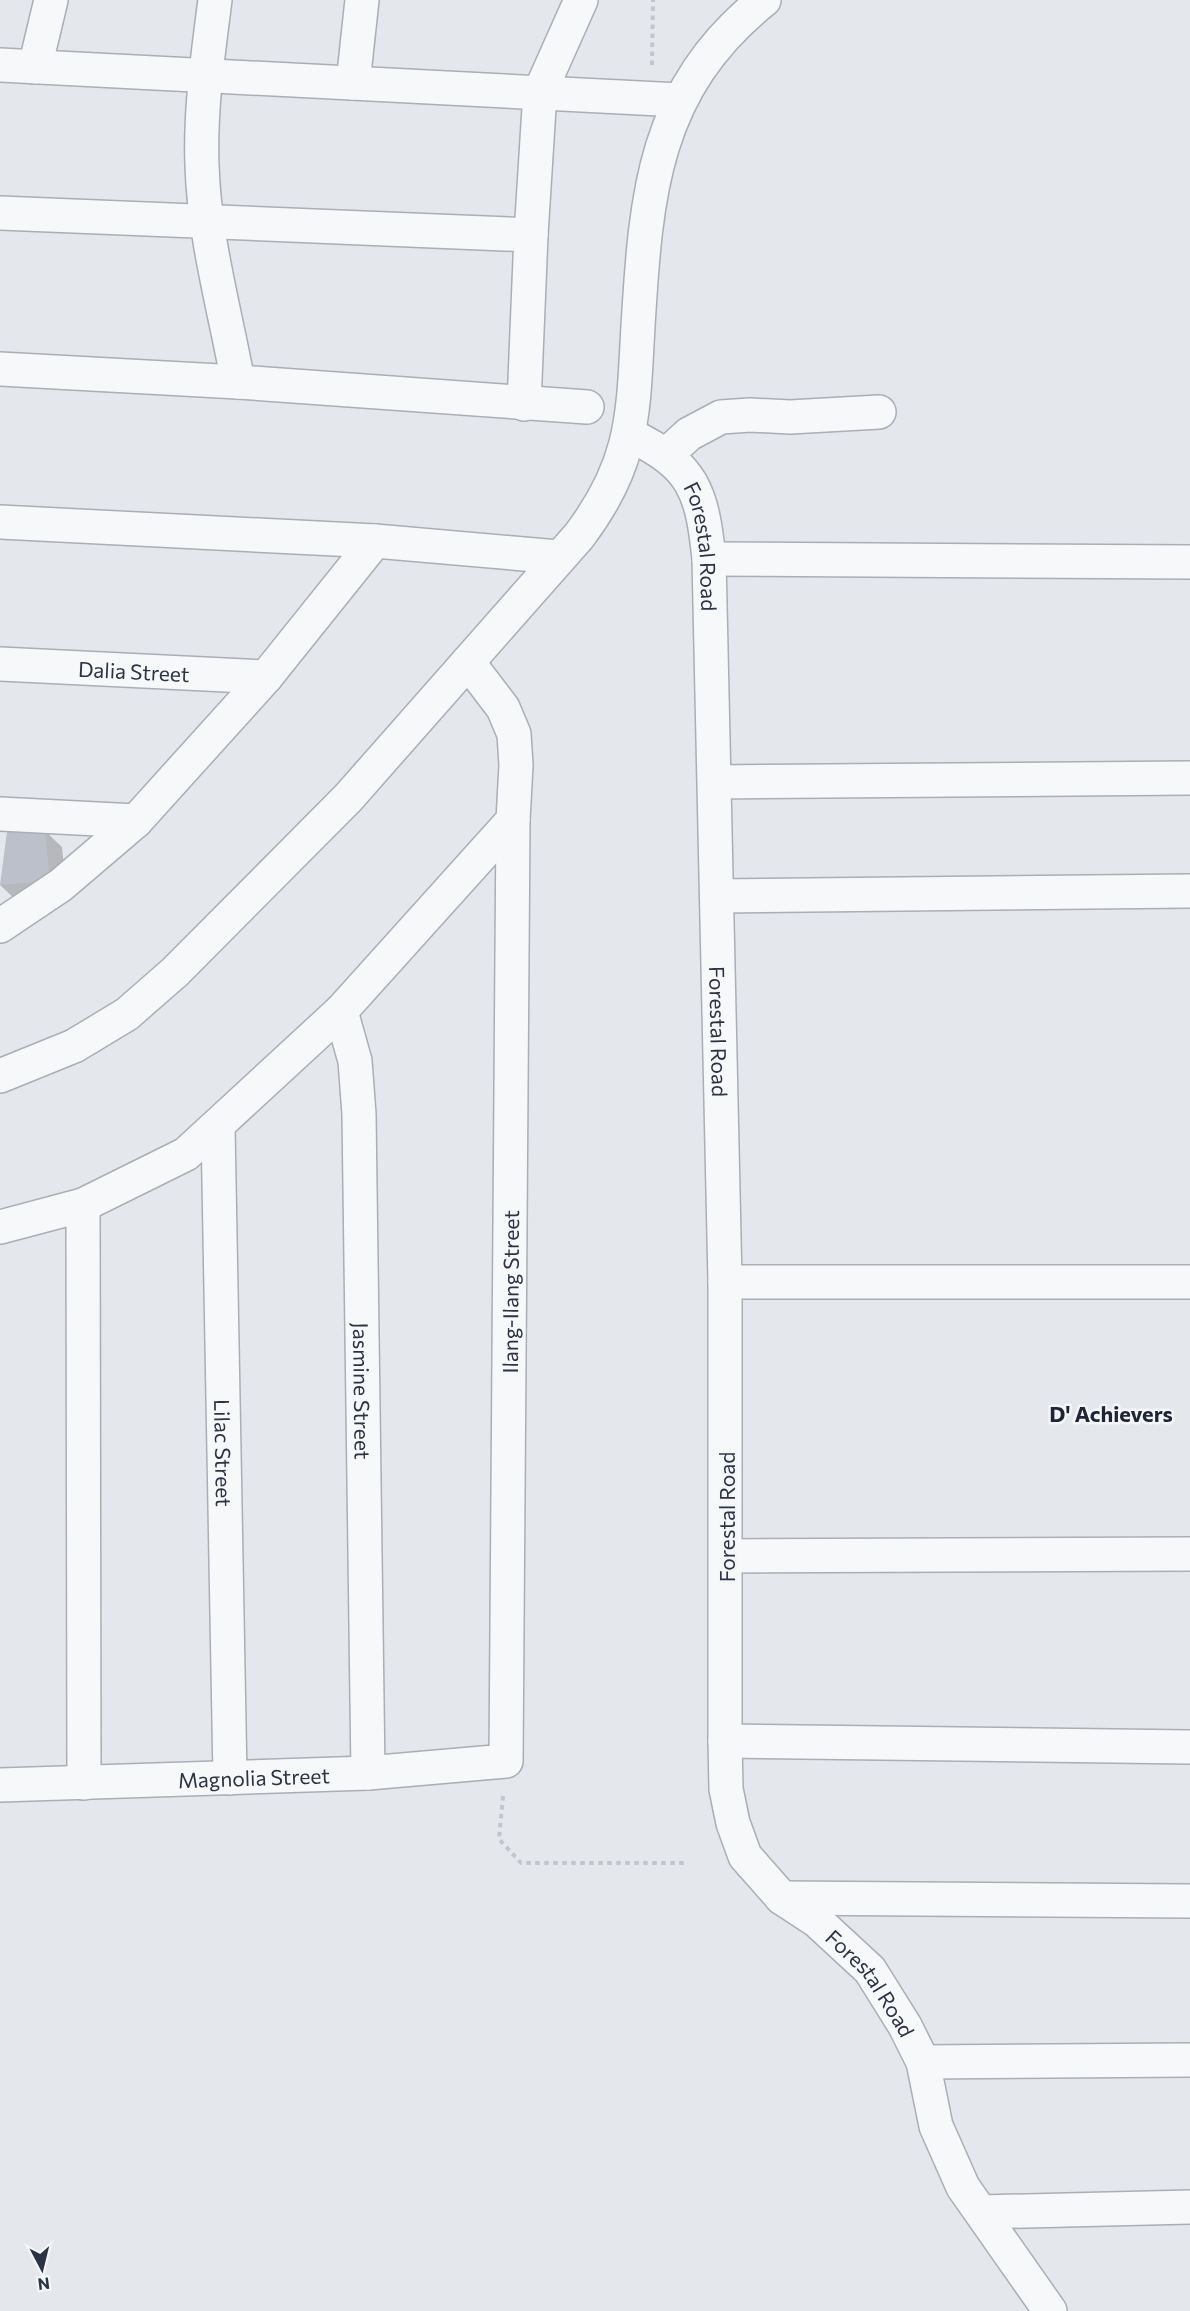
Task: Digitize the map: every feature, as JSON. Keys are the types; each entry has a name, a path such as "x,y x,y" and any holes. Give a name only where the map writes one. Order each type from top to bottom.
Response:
{"street":[{"path":"35,67 51,0"},
{"path":"215,0 205,76 202,165 208,222 238,382"},
{"path":"353,83 362,0"},
{"path":"524,404 540,92 581,0"},
{"path":"0,1076 74,1046 127,1014 175,972 348,798 600,508 615,479 630,435 646,223 659,154 665,99 698,68 720,40 764,0"},
{"path":"0,65 665,99"},
{"path":"0,213 531,236"},
{"path":"0,369 238,382 587,407"},
{"path":"666,455 689,434 721,417 750,415 790,417 879,412"},
{"name":"Forestal Road","path":"630,435 679,465 697,492 705,522 709,559 725,1282 724,1741 726,1789 745,1856 782,1898 817,1921 870,1970 905,2026 922,2062 936,2126 963,2187 1050,2311"},
{"path":"0,522 375,541 558,557"},
{"path":"0,926 61,885 136,821 266,677 375,541"},
{"path":"709,559 1190,562"},
{"name":"Ilang-Ilang Street","path":"468,662 503,708 514,734 516,765 513,820 506,1761"},
{"name":"Dalia Street","path":"0,664 266,677"},
{"path":"715,782 1190,778"},
{"path":"0,814 136,821"},
{"path":"0,1227 83,1205 186,1154 218,1127 341,1011 513,820"},
{"path":"717,896 1190,891"},
{"name":"Jasmine Street","path":"341,1011 355,1061 359,1114 368,1773"},
{"name":"Lilac Street","path":"218,1127 230,1778"},
{"path":"83,1205 84,1783"},
{"path":"725,1282 1190,1282"},
{"path":"726,1556 1190,1554"},
{"path":"724,1741 1190,1747"},
{"name":"Magnolia Street","path":"0,1785 368,1773 506,1761"},
{"path":"782,1898 1190,1901"},
{"path":"922,2062 1190,2060"},
{"path":"981,2212 1190,2207"}],"path":[{"path":"653,0 665,99"},
{"path":"506,1761 499,1839 521,1863 685,1863"}],"building":[{"path":"8,824 45,828 50,881 0,885"}],"district":[{"name":"D' Achievers","path":"1111,1413"}]}
